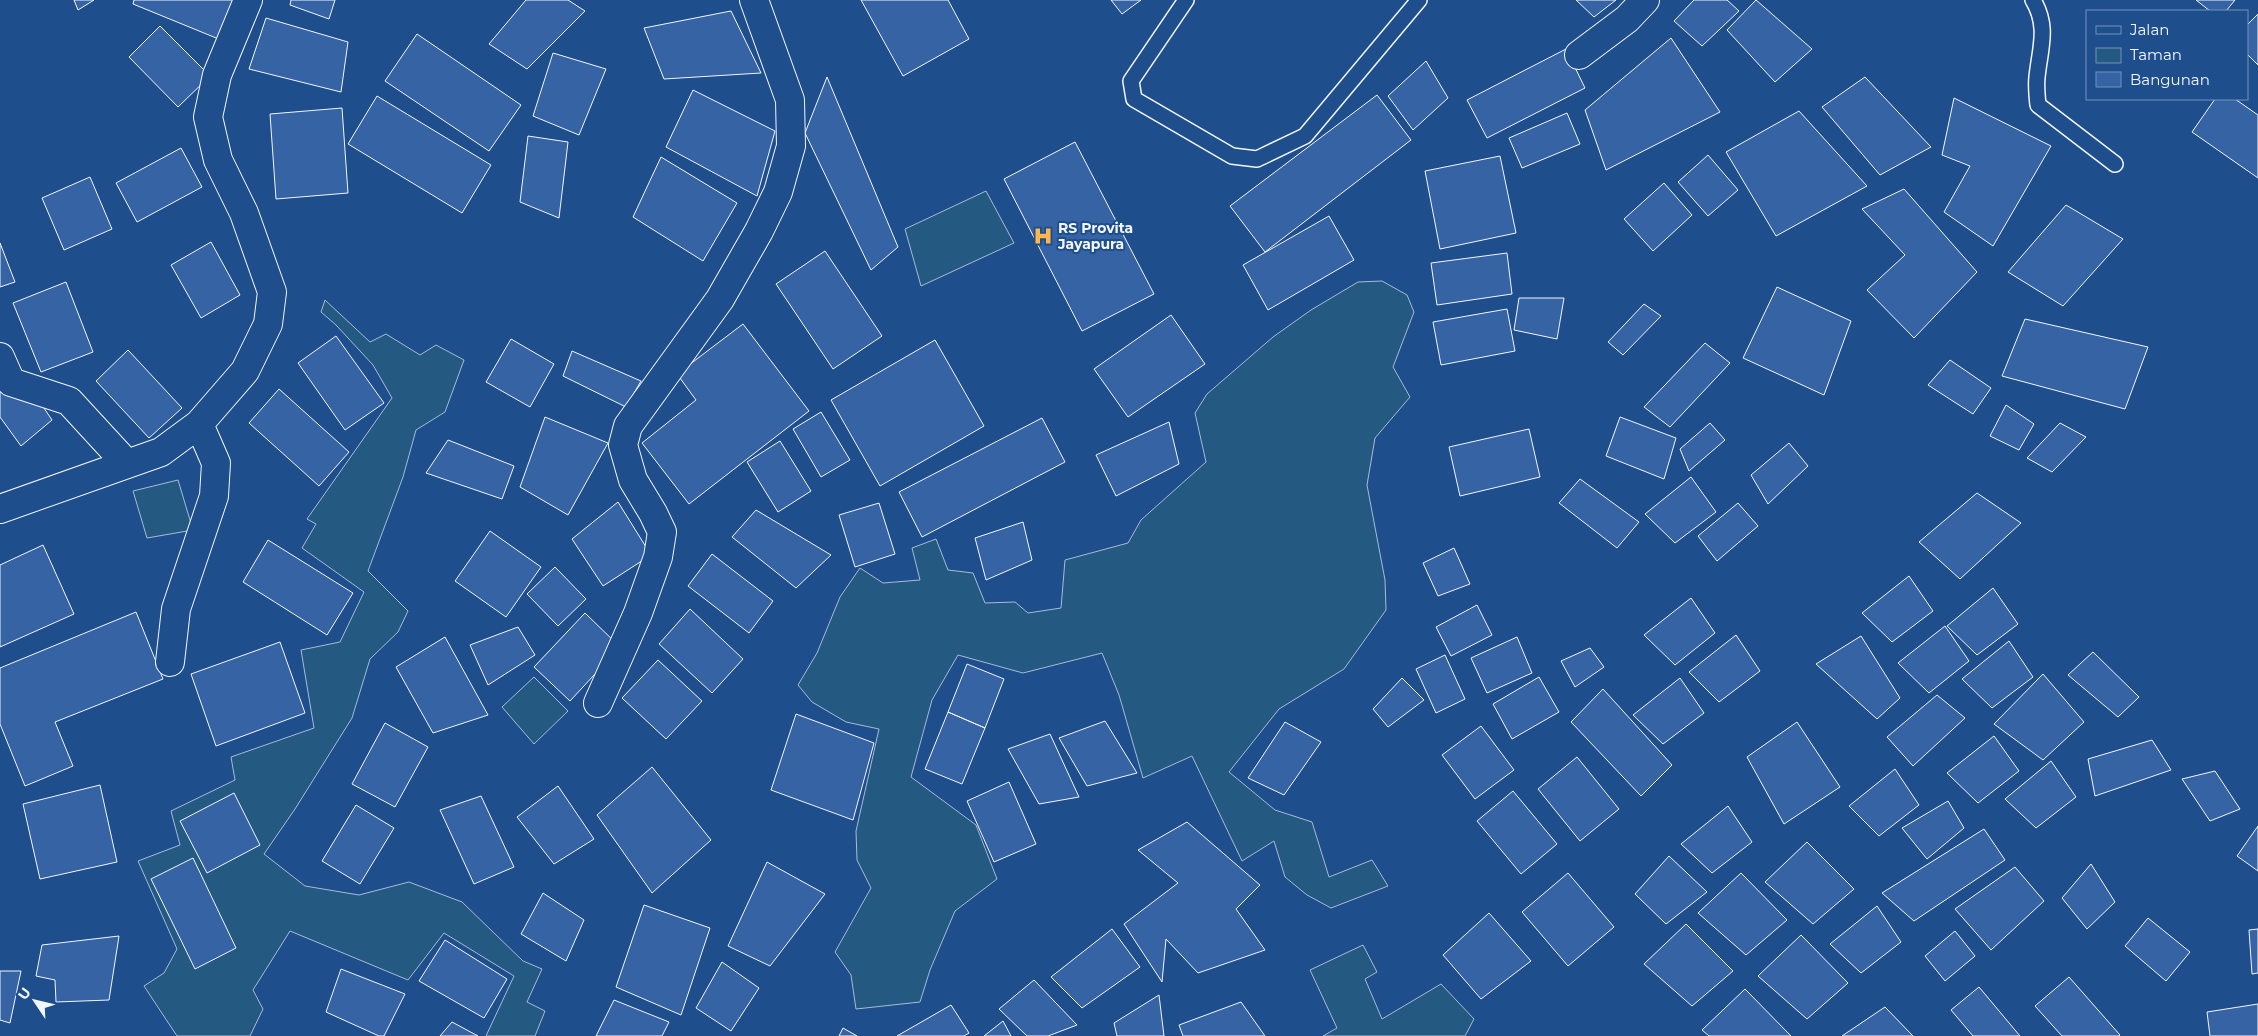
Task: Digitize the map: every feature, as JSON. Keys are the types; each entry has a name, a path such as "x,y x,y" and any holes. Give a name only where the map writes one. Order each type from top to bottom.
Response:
{"street":[{"path":"0,508 161,452 199,424 245,371 268,324 272,292 244,213 218,160 208,116 217,75 248,0"},
{"path":"598,703 638,614 658,557 662,532 633,480 624,446 628,426 720,299 759,231 778,192 791,146 790,100 754,0"},
{"path":"1579,55 1627,19 1645,0"},
{"path":"0,357 11,382 69,401 127,464"},
{"path":"170,662 176,609 214,496 216,463 199,424"}],"lane":[{"path":"1186,0 1131,81 1134,99 1232,156 1257,159 1305,136 1419,0"},
{"path":"2033,0 2042,16 2043,46 2037,78 2038,105 2115,164"}],"green space":[{"path":"986,191 1014,243 921,286 905,229"},
{"path":"1382,281 1407,295 1414,312 1393,367 1410,397 1375,438 1367,485 1385,580 1386,610 1344,669 1279,709 1229,772 1275,810 1312,822 1329,877 1372,860 1388,886 1331,908 1307,895 1285,877 1274,841 1242,861 1192,756 1143,778 1119,695 1102,653 1023,673 958,655 932,700 911,777 976,825 997,879 955,911 930,970 920,1002 856,1009 851,975 835,952 871,888 857,860 856,831 879,729 846,722 812,702 798,685 817,653 840,597 860,568 883,583 920,580 912,548 936,539 948,570 973,573 985,603 1015,602 1028,613 1061,608 1065,560 1128,543 1141,520 1206,462 1195,413 1207,394 1273,337 1311,310 1358,282"},
{"path":"325,300 370,342 386,334 420,355 436,345 464,360 445,412 416,430 403,477 368,571 408,611 398,632 370,659 352,718 295,809 264,854 305,886 359,895 409,882 462,902 523,961 542,969 527,1002 545,1011 535,1036 486,1036 514,976 444,933 408,980 290,931 253,990 263,1009 250,1036 177,1036 144,986 164,973 177,949 138,861 180,845 171,811 235,780 231,757 314,728 301,650 340,642 364,592 302,548 316,524 307,519 392,398 373,365 336,325 321,312"},
{"path":"178,480 193,530 147,538 133,491"},
{"path":"534,677 568,711 534,744 502,707"},
{"path":"1363,945 1377,972 1365,979 1382,1019 1441,984 1474,1019 1465,1036 1323,1036 1337,1028 1310,970"}],"building":[{"path":"74,0 94,0 78,10"},
{"path":"134,0 243,0 226,42 133,4"},
{"path":"291,0 335,0 329,19 290,5"},
{"path":"526,0 568,0 585,11 527,69 489,44"},
{"path":"861,0 948,0 969,39 903,76"},
{"path":"1111,0 1141,0 1122,14"},
{"path":"1576,0 1616,0 1594,17"},
{"path":"1694,0 1727,0 1739,11 1702,46 1674,21"},
{"path":"1756,0 1812,49 1775,82 1727,30"},
{"path":"2196,0 2235,0 2227,10 2209,10"},
{"path":"731,11 761,73 664,79 644,28"},
{"path":"2258,14 2258,65 2248,55 2248,24"},
{"path":"266,18 348,42 341,92 249,69"},
{"path":"160,26 210,76 178,107 129,57"},
{"path":"417,34 521,105 489,151 385,81"},
{"path":"1671,38 1720,112 1606,170 1585,110"},
{"path":"1566,49 1585,88 1487,138 1467,100"},
{"path":"553,53 606,69 579,135 533,116"},
{"path":"1426,61 1448,98 1413,130 1388,96"},
{"path":"827,77 898,247 871,270 805,133"},
{"path":"1865,77 1931,147 1880,175 1822,107"},
{"path":"693,90 775,131 757,196 666,147"},
{"path":"1377,95 1411,140 1265,252 1230,206"},
{"path":"377,96 491,165 462,213 348,144"},
{"path":"1954,98 2051,146 1993,246 1944,212 1970,166 1942,155"},
{"path":"2214,100 2236,100 2258,115 2258,178 2192,132"},
{"path":"342,108 348,193 276,199 270,114"},
{"path":"1799,111 1867,186 1776,236 1726,152"},
{"path":"1567,113 1580,144 1522,168 1509,138"},
{"path":"528,136 568,142 559,218 520,202"},
{"path":"1075,142 1154,294 1082,331 1004,179"},
{"path":"181,148 202,187 137,222 116,183"},
{"path":"1708,155 1738,190 1708,216 1678,182"},
{"path":"1500,156 1516,233 1440,249 1425,171"},
{"path":"661,157 737,203 703,261 633,217"},
{"path":"90,177 112,229 64,250 42,198"},
{"path":"1664,183 1692,215 1653,251 1624,219"},
{"path":"1904,189 1977,272 1914,338 1867,290 1905,255 1862,209"},
{"path":"2066,205 2123,239 2063,306 2008,272"},
{"path":"1329,216 1354,260 1268,310 1243,265"},
{"path":"211,242 240,295 201,318 171,265"},
{"path":"0,243 15,282 0,287"},
{"path":"825,251 882,336 833,369 776,284"},
{"path":"1507,253 1512,294 1437,305 1431,263"},
{"path":"66,282 93,352 41,372 13,303"},
{"path":"1777,287 1851,321 1824,395 1743,358"},
{"path":"1519,298 1564,298 1557,339 1514,330"},
{"path":"1644,304 1661,316 1623,355 1608,342"},
{"path":"1507,309 1515,351 1441,365 1433,322"},
{"path":"1171,315 1205,364 1128,417 1094,369"},
{"path":"2025,319 2148,347 2125,409 2002,376"},
{"path":"743,324 809,411 689,504 642,443 696,400 677,374"},
{"path":"336,336 384,403 345,430 298,363"},
{"path":"511,339 554,364 530,407 486,382"},
{"path":"935,340 984,426 880,486 831,400"},
{"path":"1705,343 1730,363 1670,427 1644,407"},
{"path":"128,350 182,408 149,438 96,381"},
{"path":"572,351 641,381 626,407 563,376"},
{"path":"1950,360 1991,388 1973,414 1928,385"},
{"path":"15,365 52,420 21,446 0,417 0,376"},
{"path":"279,389 349,452 319,486 249,423"},
{"path":"2006,405 2034,424 2019,450 1990,436"},
{"path":"821,412 850,460 821,477 793,429"},
{"path":"545,417 608,443 568,515 520,487"},
{"path":"1620,417 1676,438 1664,479 1606,456"},
{"path":"1042,418 1065,462 922,537 899,492"},
{"path":"1169,422 1179,464 1116,496 1096,455"},
{"path":"1710,423 1725,440 1689,471 1680,449"},
{"path":"2060,423 2086,437 2052,472 2027,458"},
{"path":"1529,429 1540,477 1460,496 1449,447"},
{"path":"448,440 514,466 502,499 426,473"},
{"path":"780,441 811,491 778,512 747,462"},
{"path":"1789,443 1808,466 1768,504 1751,475"},
{"path":"1691,477 1716,512 1675,543 1645,514"},
{"path":"1580,479 1639,522 1617,548 1559,503"},
{"path":"1977,493 2021,523 1960,579 1919,542"},
{"path":"618,502 651,555 603,586 572,539"},
{"path":"879,503 895,554 855,567 839,515"},
{"path":"1738,503 1758,526 1717,561 1698,536"},
{"path":"756,510 831,555 796,588 732,537"},
{"path":"1023,522 1032,560 986,580 975,538"},
{"path":"490,531 541,567 506,617 455,581"},
{"path":"268,540 353,593 327,635 243,582"},
{"path":"43,545 74,614 0,647 0,565"},
{"path":"1454,548 1470,584 1438,596 1423,563"},
{"path":"712,554 773,601 749,633 688,586"},
{"path":"555,567 586,599 558,626 527,594"},
{"path":"1909,576 1933,611 1892,642 1862,613"},
{"path":"1993,588 2018,624 1977,655 1947,626"},
{"path":"1691,598 1715,633 1675,665 1644,635"},
{"path":"1477,605 1492,635 1451,656 1436,627"},
{"path":"690,609 743,659 712,693 659,644"},
{"path":"136,612 163,679 55,722 73,766 25,786 0,724 0,668"},
{"path":"585,613 620,647 570,701 534,667"},
{"path":"1945,626 1969,661 1929,693 1898,663"},
{"path":"518,627 535,655 488,685 470,645"},
{"path":"1736,635 1760,671 1719,702 1689,672"},
{"path":"1861,636 1900,698 1877,719 1816,664"},
{"path":"445,637 488,715 433,733 396,667"},
{"path":"1517,637 1532,673 1487,693 1471,658"},
{"path":"2009,641 2033,677 1992,708 1962,679"},
{"path":"280,642 305,713 216,746 191,674"},
{"path":"1590,648 1604,667 1575,687 1561,661"},
{"path":"2093,652 2139,697 2118,717 2068,675"},
{"path":"1445,655 1465,699 1436,713 1416,669"},
{"path":"658,660 702,701 666,739 622,698"},
{"path":"967,664 1004,679 985,728 948,712"},
{"path":"2043,674 2084,722 2043,760 1994,724"},
{"path":"1539,677 1559,712 1512,739 1493,704"},
{"path":"1402,678 1424,700 1388,727 1373,709"},
{"path":"1680,678 1704,713 1663,744 1633,715"},
{"path":"1603,689 1672,765 1641,796 1571,722"},
{"path":"1937,695 1965,718 1913,766 1887,737"},
{"path":"948,712 985,728 962,784 925,769"},
{"path":"796,714 874,743 853,820 771,790"},
{"path":"1105,721 1137,773 1087,786 1059,738"},
{"path":"1285,722 1321,742 1284,795 1248,778"},
{"path":"1797,722 1840,787 1784,824 1747,757"},
{"path":"385,723 428,747 395,807 352,784"},
{"path":"1481,726 1514,770 1475,799 1442,755"},
{"path":"1050,734 1079,797 1039,804 1008,749"},
{"path":"1994,736 2019,771 1978,803 1947,773"},
{"path":"2152,740 2171,770 2095,796 2088,759"},
{"path":"1577,757 1619,809 1580,841 1538,789"},
{"path":"2051,761 2076,797 2036,828 2005,799"},
{"path":"652,767 711,840 652,893 597,815"},
{"path":"1895,769 1919,805 1879,836 1849,806"},
{"path":"2215,771 2240,809 2210,821 2182,779"},
{"path":"1009,782 1036,844 994,862 967,801"},
{"path":"100,785 117,862 40,879 23,804"},
{"path":"558,786 594,839 554,864 517,817"},
{"path":"1513,791 1557,844 1521,874 1477,821"},
{"path":"234,793 260,845 207,873 180,821"},
{"path":"481,796 514,867 474,884 440,810"},
{"path":"1948,801 1964,828 1927,859 1902,828"},
{"path":"356,805 394,828 360,884 322,861"},
{"path":"1728,806 1752,842 1712,873 1681,844"},
{"path":"1187,822 1260,885 1236,909 1265,950 1198,973 1166,939 1162,982 1124,924 1178,883 1138,850"},
{"path":"2258,826 2258,871 2237,856"},
{"path":"1984,829 2005,860 1914,921 1882,893"},
{"path":"1807,842 1854,889 1813,924 1765,882"},
{"path":"1669,856 1707,892 1666,924 1635,894"},
{"path":"193,858 236,948 195,969 151,879"},
{"path":"767,862 825,894 770,966 728,946"},
{"path":"2091,864 2115,902 2087,929 2062,898"},
{"path":"2015,867 2044,901 1991,950 1955,909"},
{"path":"1568,873 1614,927 1568,966 1522,912"},
{"path":"1741,873 1787,920 1746,955 1698,913"},
{"path":"543,893 584,920 566,961 521,934"},
{"path":"644,905 710,928 681,1015 616,987"},
{"path":"1877,906 1901,942 1861,973 1830,944"},
{"path":"1489,913 1531,961 1481,999 1443,955"},
{"path":"2148,918 2190,952 2166,981 2125,946"},
{"path":"1686,924 1733,971 1692,1006 1644,964"},
{"path":"1112,929 1140,967 1082,1008 1051,977"},
{"path":"2258,929 2258,973 2252,974 2249,930"},
{"path":"1955,931 1975,956 1945,981 1925,956"},
{"path":"1801,935 1848,983 1807,1019 1758,976"},
{"path":"119,936 109,1000 56,1002 55,980 36,976 42,945"},
{"path":"445,940 507,979 484,1018 419,981"},
{"path":"722,962 759,988 731,1031 696,1008"},
{"path":"341,969 405,994 384,1036 379,1036 326,1012"},
{"path":"0,971 21,971 10,1023 0,1020"},
{"path":"2069,977 2119,1036 2062,1036 2035,1006"},
{"path":"1034,980 1077,1025 1048,1036 1027,1036 999,1009"},
{"path":"1979,987 2020,1036 1973,1036 1951,1010"},
{"path":"1745,989 1791,1036 1709,1036 1702,1030"},
{"path":"1159,995 1164,1036 1117,1036 1114,1023"},
{"path":"614,1000 669,1022 662,1036 596,1036"},
{"path":"1241,1002 1265,1036 1183,1036 1179,1025"},
{"path":"2258,1004 2258,1036 2210,1036 2207,1012"},
{"path":"951,1005 969,1033 964,1036 897,1036"},
{"path":"1885,1007 1913,1036 1842,1036"},
{"path":"1003,1021 1011,1036 984,1036"},
{"path":"452,1022 478,1036 440,1036"},
{"path":"843,1028 857,1036 839,1036"}],"place":[{"name":"RS Provita Jayapura","path":"1043,236"}]}
